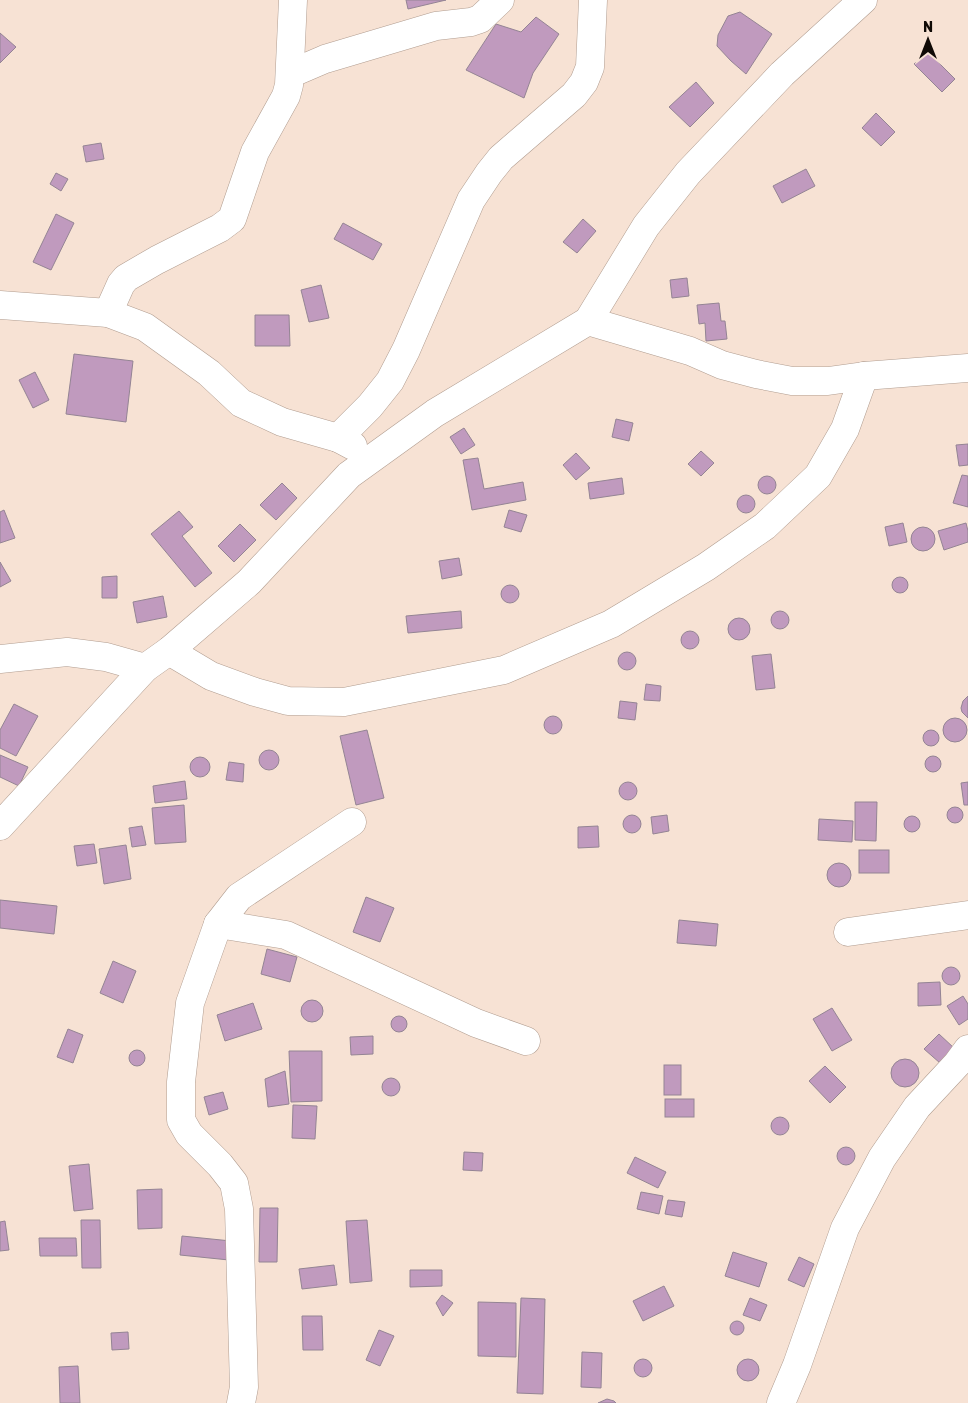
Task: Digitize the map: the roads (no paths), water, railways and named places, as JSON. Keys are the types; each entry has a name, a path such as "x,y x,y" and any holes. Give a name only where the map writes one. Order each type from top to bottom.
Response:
{"street":[{"path":"108,313 121,284 126,278 232,220 255,152 286,96 290,74 293,0"},
{"path":"290,74 325,59 436,26 471,22 480,19 500,0"},
{"path":"338,438 370,406 390,381 406,350 471,200 489,172 508,152 574,95 584,82 590,67 594,0"},
{"path":"0,826 145,668 169,651 249,582 349,474 435,413 588,321 646,226 688,172 782,74 863,0"},
{"path":"0,305 108,313 145,327 209,373 241,403 282,422 338,438 372,458"},
{"path":"588,321 690,351 722,365 792,381 828,381 864,376 968,368"},
{"path":"169,651 211,676 254,692 288,701 344,702 504,670 611,624 706,567 765,526 818,476 845,429 864,376"},
{"path":"0,659 67,652 106,657 145,668"},
{"path":"241,1403 244,1386 240,1209 234,1183 220,1165 189,1134 181,1120 181,1082 190,1003 218,924 240,897 352,822"},
{"path":"848,932 968,915"},
{"path":"218,924 286,935 476,1023 526,1041"},
{"path":"781,1403 800,1357 845,1228 882,1158 917,1107 957,1064 968,1049"}]}
